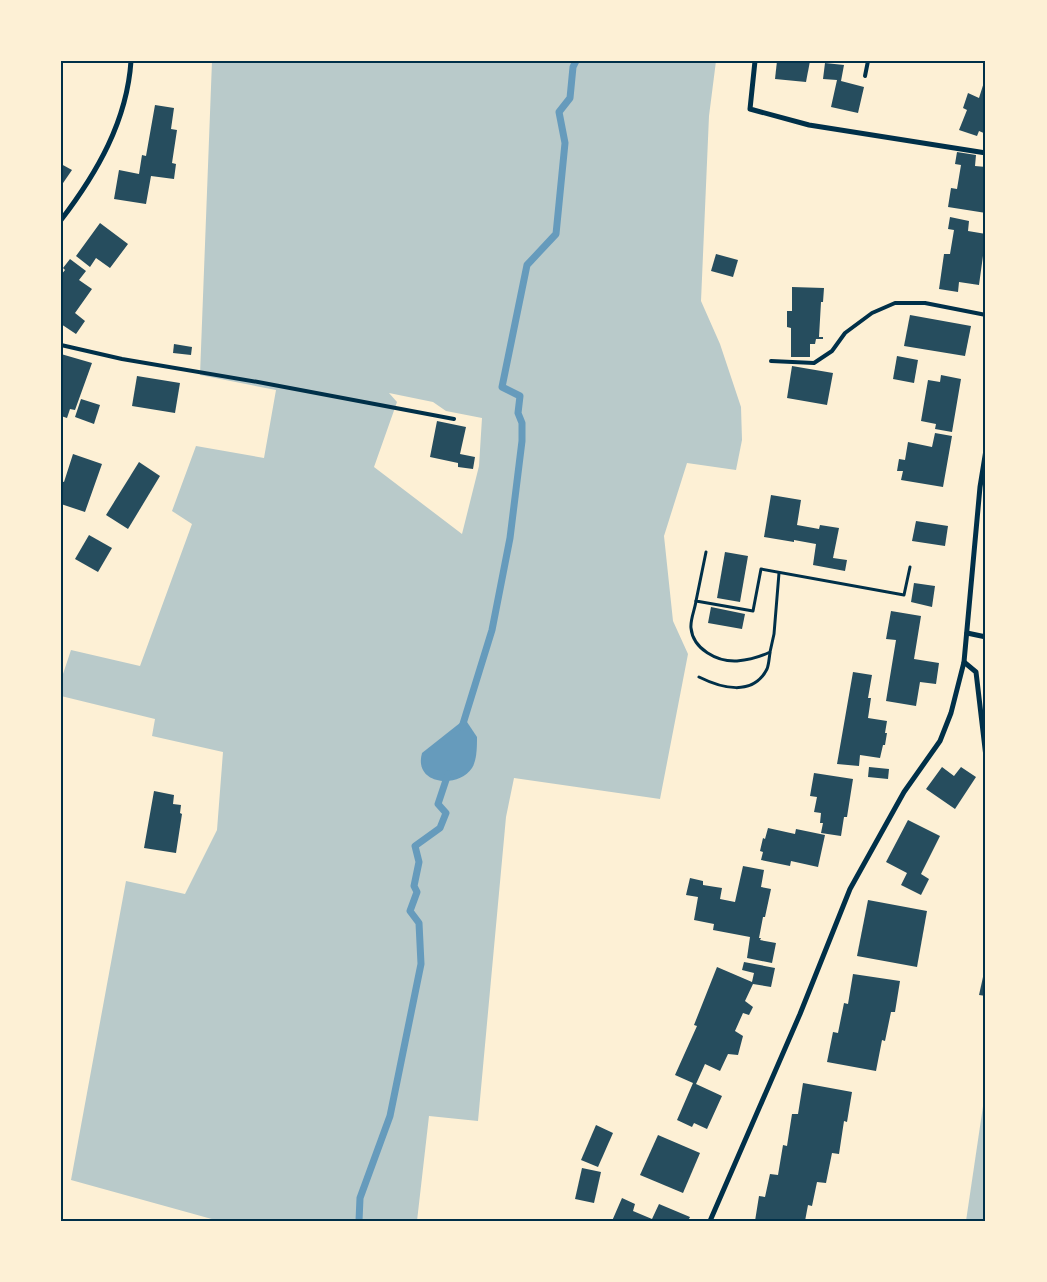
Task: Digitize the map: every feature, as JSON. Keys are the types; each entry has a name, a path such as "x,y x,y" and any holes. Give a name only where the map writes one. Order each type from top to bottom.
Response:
{"street":[{"path":"62,216 96,168 112,138 129,83 131,61"},
{"path":"754,61 750,109 809,125 986,153"},
{"path":"710,1221 800,1014 850,889 904,792 940,741 958,691 964,662 980,487 986,450"},
{"path":"967,633 986,637"},
{"path":"964,662 976,672 986,757"}],"lane":[{"path":"865,76 868,61"},
{"path":"771,361 814,363 832,351 845,333 872,313 895,303 925,303 986,316"},
{"path":"61,344 122,359 258,382 454,419"}],"path":[{"path":"706,552 691,628 695,640 701,649 714,657 736,661 761,656 770,652"},
{"path":"696,601 753,611 761,569 904,595 910,567"},
{"path":"699,677 722,687 734,688 748,686 760,678 767,668 774,634 779,573"}],"shaded area":[{"path":"212,61 716,61 709,116 701,301 720,344 741,407 742,440 736,470 687,463 664,536 673,621 688,654 660,799 514,778 506,817 478,1121 429,1116 417,1221 219,1221 71,1180 126,881 185,894 217,830 223,752 152,736 155,719 61,696 61,680 71,650 140,666 192,524 172,511 196,446 264,458 276,390 200,375","holes":["389,393 433,402 446,411 482,418 479,466 462,534 374,467 397,402"]},
{"path":"986,1086 986,1221 966,1221"}],"water":[{"path":"465,719 477,737 474,765 465,775 457,779 448,781 430,777 424,772 421,764 422,753"}],"building":[{"path":"777,61 810,61 806,82 775,79"},
{"path":"825,63 844,65 841,81 864,87 858,113 831,107 837,80 823,79"},
{"path":"985,79 986,134 979,131 977,136 959,130 967,110 963,108 968,93 979,98"},
{"path":"155,105 174,108 171,129 177,130 172,163 176,164 174,179 151,176 146,204 114,199 119,170 139,174 142,155 146,156"},
{"path":"957,152 976,155 975,166 986,167 986,213 948,207 951,188 957,189 961,165 955,164"},
{"path":"61,164 72,170 61,186"},
{"path":"950,217 969,221 968,231 986,234 979,285 959,282 958,292 939,289 944,254 950,254 954,230 948,229"},
{"path":"100,223 128,244 110,268 96,258 90,267 76,256"},
{"path":"716,254 738,260 733,277 711,271"},
{"path":"70,259 86,271 79,280 92,289 75,313 85,321 76,334 61,324 61,275 65,270 63,268"},
{"path":"792,287 824,288 823,302 821,302 819,337 823,337 823,339 816,339 815,344 810,344 810,357 791,357 791,328 787,327 787,311 792,311"},
{"path":"910,315 971,326 965,356 904,346"},
{"path":"174,344 192,347 191,355 173,353"},
{"path":"61,354 92,363 75,410 70,409 67,418 61,416"},
{"path":"897,356 918,360 914,383 893,379"},
{"path":"792,366 833,373 827,405 787,398"},
{"path":"941,375 961,379 952,432 935,429 936,424 921,421 928,380 940,382"},
{"path":"137,376 180,383 175,413 132,406"},
{"path":"81,399 100,405 94,424 75,417"},
{"path":"437,421 466,427 460,454 475,457 473,469 458,467 458,463 430,457"},
{"path":"935,433 952,436 943,487 901,480 903,471 897,471 899,459 905,460 908,442 932,447"},
{"path":"73,454 102,464 85,512 61,504 61,481 64,482"},
{"path":"139,462 160,476 128,529 106,515"},
{"path":"771,495 801,500 797,525 819,529 820,525 839,528 833,558 847,560 845,571 813,565 816,544 764,537"},
{"path":"916,521 948,526 945,546 912,541"},
{"path":"89,535 112,548 98,572 75,559"},
{"path":"725,552 748,556 740,602 717,598"},
{"path":"914,583 935,586 932,607 911,602"},
{"path":"711,607 745,614 742,629 708,623"},
{"path":"891,611 921,616 914,659 939,663 936,684 920,682 916,706 886,701 896,640 886,639"},
{"path":"853,672 872,675 868,698 871,698 868,718 887,721 885,745 883,745 880,758 860,755 859,766 837,764"},
{"path":"869,767 889,769 888,779 868,777"},
{"path":"942,767 954,776 961,767 976,777 955,809 926,789"},
{"path":"814,773 853,779 847,817 844,817 841,836 821,833 823,823 820,823 821,813 814,812 817,797 810,796"},
{"path":"154,791 174,795 173,804 181,805 180,813 182,814 176,853 144,848"},
{"path":"908,820 940,836 921,874 929,879 921,895 901,885 907,873 886,862"},
{"path":"768,828 795,834 796,829 825,835 818,867 791,861 790,866 761,860 763,852 760,851"},
{"path":"743,866 764,870 761,887 771,889 759,938 761,938 760,940 776,943 772,963 747,958 750,937 713,930 714,924 694,920 698,897 686,895 690,878 703,881 703,885 722,888 720,899 735,902"},
{"path":"868,900 927,911 917,967 857,956"},
{"path":"744,962 775,968 771,987 753,984 745,1001 753,1007 749,1015 743,1013 735,1031 743,1036 738,1055 728,1054 720,1071 705,1064 696,1084 722,1096 707,1129 694,1123 692,1127 677,1120 693,1083 675,1075 697,1026 694,1025 717,967 752,982 754,973 742,970"},
{"path":"986,968 986,996 979,995"},
{"path":"853,974 900,981 895,1012 891,1012 885,1041 882,1040 876,1071 827,1062 833,1032 838,1033 844,1003 848,1004"},
{"path":"803,1083 852,1092 847,1122 844,1121 839,1154 832,1153 826,1183 817,1182 812,1206 808,1205 805,1221 755,1221 759,1196 765,1197 770,1174 778,1175 783,1145 787,1146 792,1114 798,1114"},
{"path":"596,1125 613,1133 598,1167 581,1160"},
{"path":"658,1135 700,1153 683,1193 640,1175"},
{"path":"582,1168 601,1172 594,1203 575,1199"},
{"path":"622,1198 635,1204 633,1211 652,1219 659,1204 690,1217 688,1221 612,1221"}],"waterway":[{"path":"462,727 492,630 510,538 522,441 522,423 518,413 520,396 502,387 527,265 556,234 565,143 559,112 570,98 573,67 576,61"},
{"path":"359,1221 360,1198 390,1116 421,964 419,923 410,911 417,892 414,886 419,862 415,846 440,828 446,813 438,804 448,774"}]}
